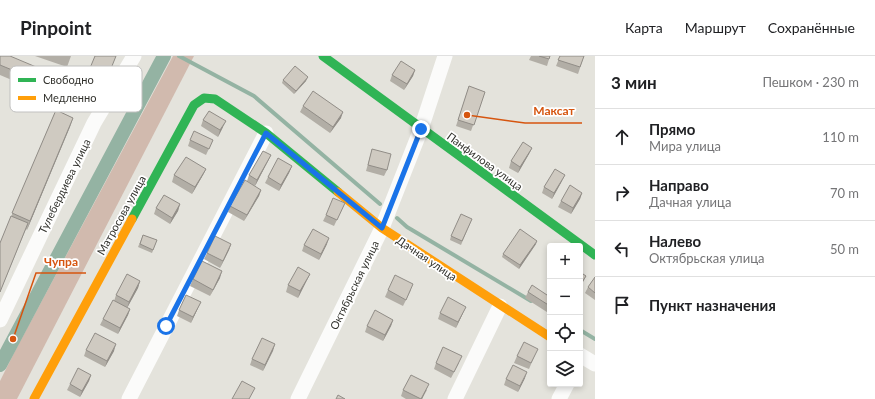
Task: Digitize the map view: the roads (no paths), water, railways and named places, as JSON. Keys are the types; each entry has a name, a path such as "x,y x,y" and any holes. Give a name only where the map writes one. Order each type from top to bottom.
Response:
{"street":[{"name":"Тулебердиева улица","path":"128,66 134,56"},
{"name":"Панфилова улица","path":"323,56 595,255"},
{"name":"Октябрьская улица","path":"298,399 382,228 421,129 445,56"},
{"name":"Матросова улица","path":"34,399 194,105 204,98 215,99"},
{"name":"Дачная улица","path":"215,99 266,133 382,228 547,335"},
{"name":"Тулебердиева улица","path":"0,320 101,112"},
{"path":"129,399 266,133"},
{"path":"455,399 500,306"},
{"path":"583,357 595,364"},
{"path":"559,399 565,387"}],"waterway":[{"path":"142,97 164,56"},
{"path":"179,56 254,96 380,204"},
{"path":"0,365 134,112"},
{"path":"397,218 407,227 531,301"},
{"path":"583,332 595,339"}],"place":[{"name":"Максат","path":"467,115"},
{"name":"Чупра","path":"13,339"}]}
